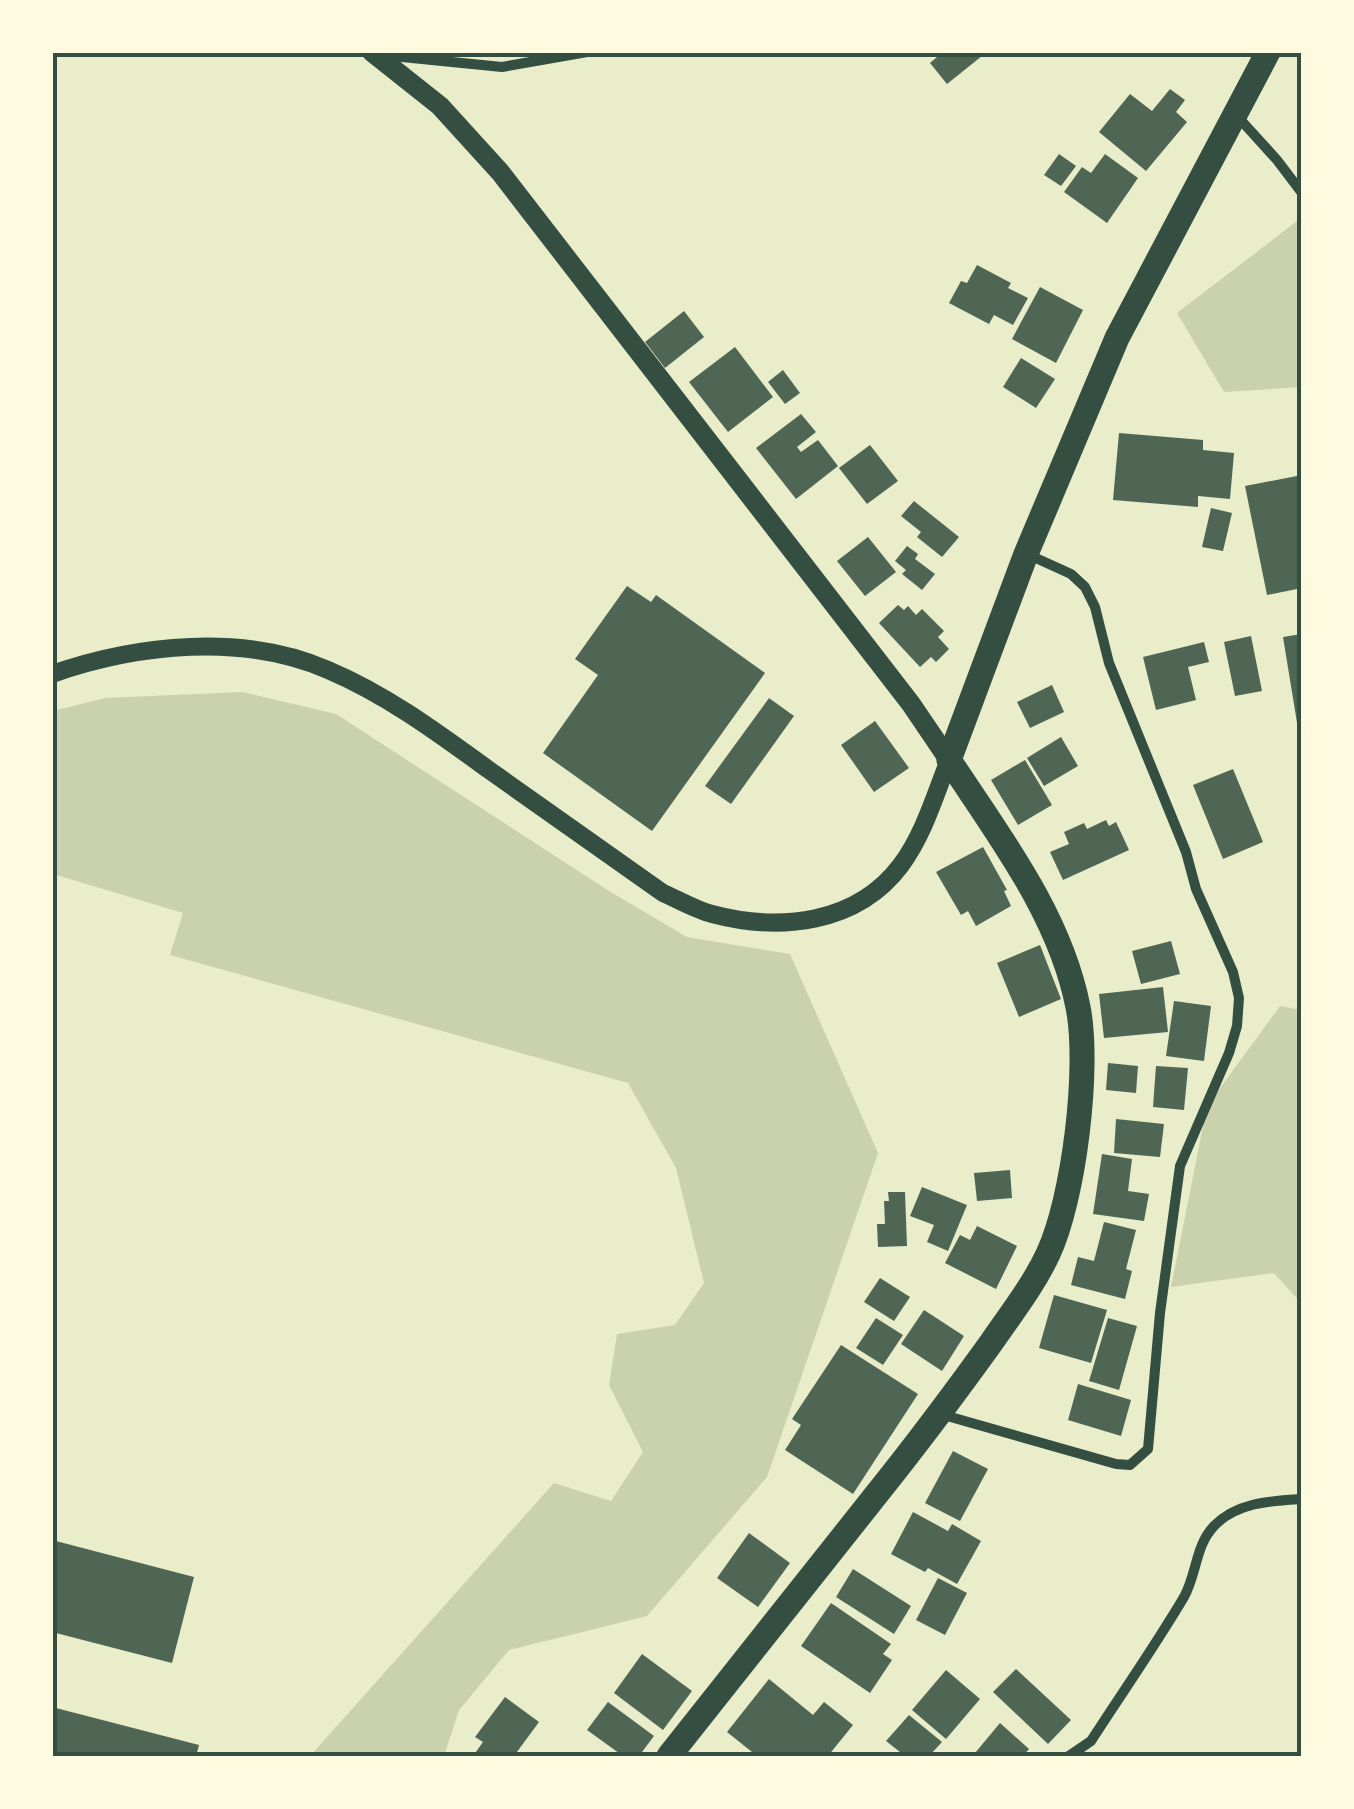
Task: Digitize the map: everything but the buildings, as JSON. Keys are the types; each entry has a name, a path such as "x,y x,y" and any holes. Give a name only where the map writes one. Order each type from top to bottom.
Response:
{"main road":[{"path":"948,760 1026,554 1116,338 1268,52"},
{"path":"374,54 440,106 500,172 887,673 1034,892 1058,946 1079,1010 1081,1084 1064,1205 1050,1250 1014,1310 940,1414 669,1756"}],"street":[{"path":"374,54 502,66 587,52"},
{"path":"1236,115 1302,193"},
{"path":"940,1414 1116,1464 1130,1465 1148,1449 1160,1313 1180,1166 1238,1026 1240,998 1234,972 1196,890 1186,852 1109,663 1095,607 1085,587 1072,574 1026,554"},
{"path":"52,674 101,659 178,648 278,654 326,668 410,713 663,893 709,914 753,922 829,917 862,901 885,883 902,864 922,829 948,760"},
{"path":"1070,1756 1090,1741 1187,1592 1199,1548 1215,1525 1238,1509 1264,1501 1302,1499"}],"green space":[{"path":"1301,218 1301,387 1224,392 1177,313"},
{"path":"242,692 336,714 609,891 687,937 790,954 878,1153 767,1477 647,1616 509,1650 459,1710 444,1756 310,1756 554,1483 611,1501 643,1452 609,1385 617,1334 675,1325 704,1283 676,1168 628,1083 170,955 183,913 53,874 53,711 105,698"},
{"path":"1280,1006 1301,1010 1301,1303 1274,1273 1171,1287 1207,1106"}]}
